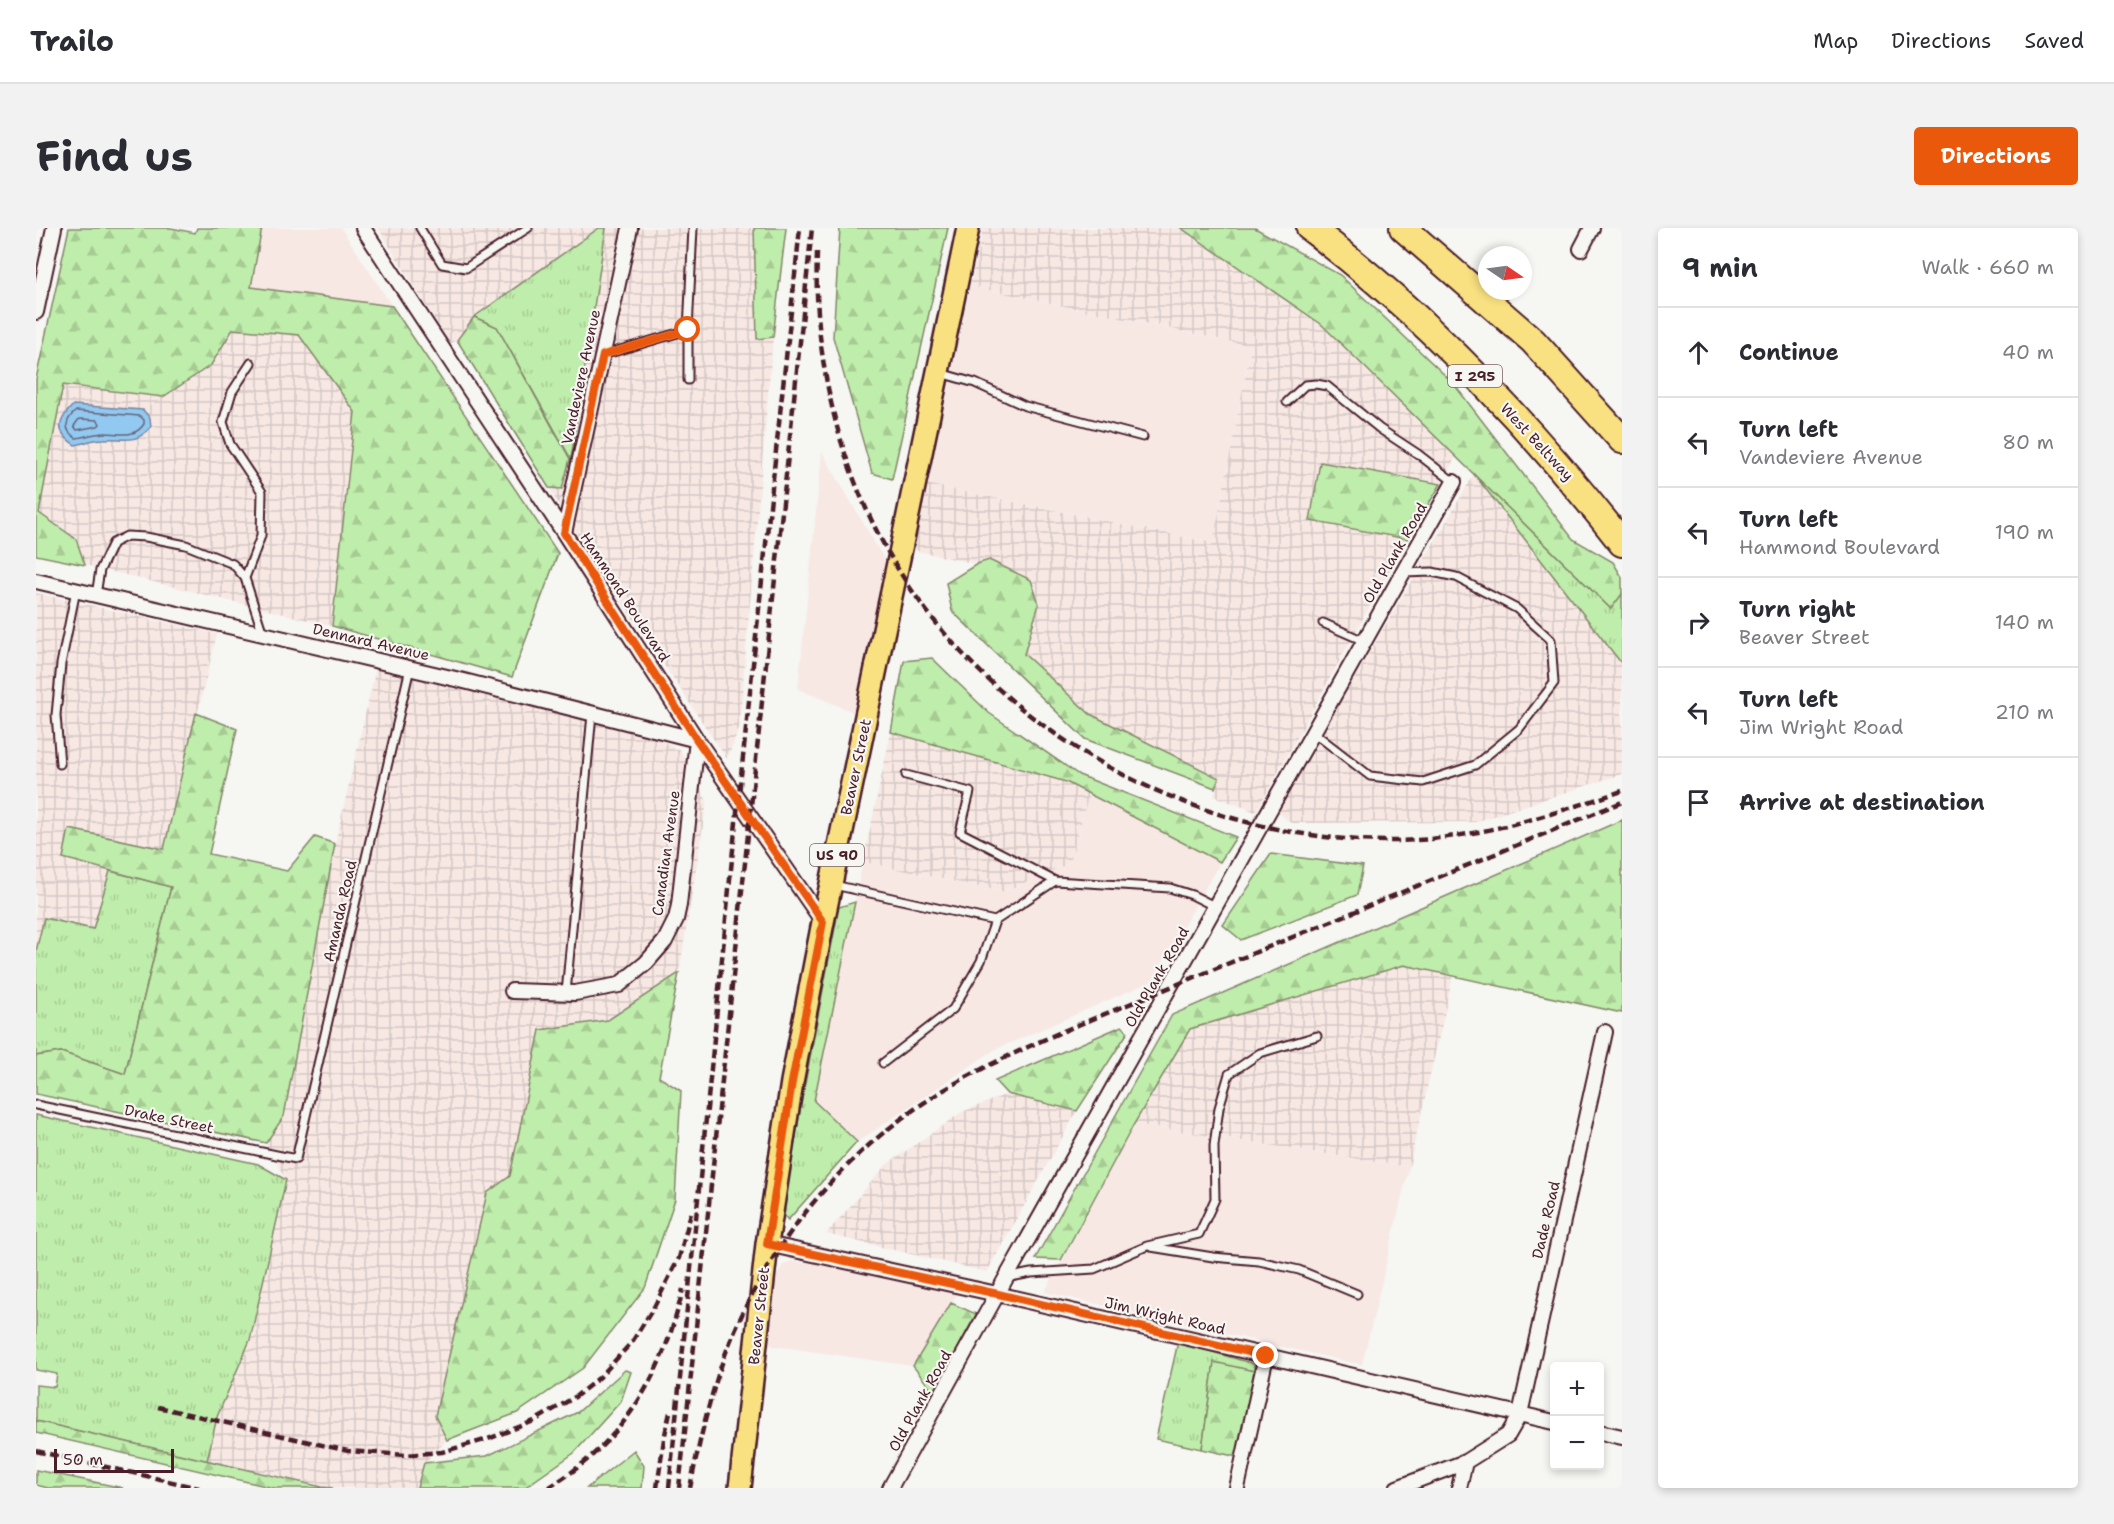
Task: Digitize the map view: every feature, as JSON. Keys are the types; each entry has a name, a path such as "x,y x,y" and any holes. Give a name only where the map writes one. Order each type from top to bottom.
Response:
{"highway":[{"name":"West Beltway","path":"1310,228 1403,307 1479,380 1575,483 1622,543"},
{"path":"1403,228 1533,341 1622,440"}],"main road":[{"name":"Beaver Street","path":"740,1488 767,1244 792,1082 823,922 968,228"}],"street":[{"path":"36,312 54,228"},
{"name":"Hammond Boulevard","path":"363,228 697,740 823,922"},
{"name":"Vandeviere Avenue","path":"564,533 630,228"},
{"path":"1581,249 1592,228"},
{"name":"Old Plank Road","path":"890,1488 1454,482"},
{"name":"Dennard Avenue","path":"36,581 410,669 697,740"},
{"name":"Canadian Avenue","path":"512,991 575,993 619,985 646,963 665,941 679,905 697,740"},
{"name":"Dade Road","path":"1520,1414 1605,1032"},
{"name":"Jim Wright Road","path":"767,1244 998,1294 1550,1421"},
{"path":"1237,1488 1266,1356"},
{"path":"1397,1488 1465,1462 1508,1435 1520,1414"},
{"path":"1604,1433 1622,1437"},
{"path":"1459,1488 1465,1462"}],"lane":[{"path":"420,228 442,264 466,268 528,228"},
{"path":"688,380 693,228"},
{"path":"603,355 688,330"},
{"path":"245,578 261,536 262,492 230,444 223,422 232,392 251,363"},
{"path":"938,372 975,383 1025,406 1143,437"},
{"path":"1287,402 1305,385 1327,386 1380,429 1419,454 1454,482"},
{"path":"96,595 100,570 113,543 127,536 146,537 186,545 233,564 245,578 263,634"},
{"path":"1313,732 1370,776 1423,782 1475,765 1519,729 1554,683 1551,640 1517,609 1456,577 1432,572 1402,573"},
{"path":"60,764 56,715 61,664 76,590"},
{"path":"1323,623 1364,641"},
{"name":"Amanda Road","path":"296,1159 410,669"},
{"path":"566,993 592,714"},
{"path":"906,775 970,792 960,832 1056,881 1170,888 1192,895 1216,907"},
{"path":"883,1063 953,1009 981,961 995,921 1056,881"},
{"path":"831,884 995,921"},
{"path":"1006,1278 1031,1273 1094,1269 1147,1246 1199,1234 1215,1199 1214,1146 1219,1108 1229,1074 1260,1053 1317,1036"},
{"name":"Drake Street","path":"36,1105 296,1159"},
{"path":"1147,1246 1269,1263 1299,1270 1357,1294"}],"shaded area":[{"path":"262,228 341,228 392,306 250,287"},
{"path":"378,228 599,228 474,317 457,340 450,344"},
{"path":"606,228 754,228 757,338 773,337 739,729 727,759 572,527 549,488 562,489 570,459"},
{"path":"983,228 1181,228 1321,324 1456,456 1441,484 1320,463 1310,521 1407,539 1256,812 1214,796 1219,778 1090,714 1024,654 1038,605 989,560 977,564 913,550 927,484 1213,543 1251,346 970,286"},
{"path":"970,286 1251,346 1213,543 927,484"},
{"path":"233,329 299,335 355,412 332,626 85,565 76,539 38,513 63,385 163,397 211,365"},
{"path":"822,452 888,566 856,713 798,689"},
{"path":"1474,474 1622,664 1622,774 1475,822 1291,823 1277,811"},
{"path":"36,593 217,634 164,849 63,858 110,871 93,929 44,918 36,951"},
{"path":"376,668 660,740 680,750 707,801 679,973 608,1020 540,1030 510,1176 487,1193 435,1416 447,1440 424,1463 417,1488 333,1488 207,1461 217,1417 250,1340 286,1181 266,1143 284,1116 335,844"},
{"path":"891,732 1066,782 1089,794 1070,863 1003,892 863,862"},
{"path":"1089,794 1220,862 1152,981 994,1050 857,1142 814,1101 863,862 1003,892 1070,863"},
{"path":"1404,965 1453,976 1409,1167 1134,1124 1189,1029"},
{"path":"1007,1094 1077,1111 987,1272 826,1234 887,1164 962,1112"},
{"path":"1134,1124 1409,1167 1362,1365 1045,1292"},
{"path":"791,1261 839,1267 957,1294 913,1366 768,1345 775,1279 783,1265"}],"green space":[{"path":"69,228 171,228 195,233 197,228 262,228 251,287 392,306 558,553 512,677 332,626 355,412 299,335 233,329 211,365 163,397 63,385 39,513 76,539 85,565 36,555 36,379"},
{"path":"599,228 606,228 571,459 497,327 474,317"},
{"path":"754,228 786,228 773,337 757,339"},
{"path":"840,228 948,228 892,479 872,473 833,337"},
{"path":"1181,228 1255,228 1340,275 1453,383 1573,539 1613,562 1622,577 1622,594 1611,609 1321,324"},
{"path":"474,317 497,327 570,459 562,489 549,488 457,340"},
{"path":"1320,462 1441,484 1407,539 1310,521"},
{"path":"1474,474 1610,608 1622,594 1622,664"},
{"path":"989,560 1031,580 1039,604 1024,654 1090,714 1219,778 1215,788 1085,739 952,611 946,583 977,564"},
{"path":"932,658 989,713 1079,775 1236,837 1220,862 1066,782 891,732 904,661"},
{"path":"196,713 237,729 209,854 287,871 315,837 335,844 284,1116 266,1143 36,1094 36,1056 61,1052 125,1074 171,887 63,858 69,829 164,849"},
{"path":"1622,820 1622,1013 1404,965 1190,1029 1134,1124 1061,1260 1035,1259 1172,1015"},
{"path":"1271,854 1363,866 1357,895 1241,940 1223,925"},
{"path":"110,871 171,887 125,1074 61,1052 36,1056 36,951 44,918 93,929"},
{"path":"855,902 814,1101 857,1142 788,1220 783,1214 802,1099 839,907"},
{"path":"679,973 659,1077 681,1091 675,1199 645,1288 583,1368 517,1413 447,1440 435,1416 487,1193 510,1176 540,1030 608,1020"},
{"path":"1122,1026 1128,1032 1077,1111 1007,1094 995,1081"},
{"path":"36,1115 258,1164 286,1180 250,1340 217,1417 207,1461 36,1421 36,1385 55,1387 57,1374 36,1370"},
{"path":"951,1303 976,1314 934,1393 913,1366"},
{"path":"1178,1342 1254,1364 1254,1371 1214,1363 1202,1449 1156,1439"},
{"path":"1214,1362 1254,1371 1238,1457 1202,1449"},
{"path":"625,1370 631,1372 621,1401 574,1453 524,1488 417,1488 424,1463 487,1456 578,1412"},
{"path":"36,1421 333,1488 274,1488 36,1433"},
{"path":"634,1450 644,1466 642,1488 587,1488"},
{"path":"36,1470 123,1488 48,1488 36,1485"}],"water":[{"path":"73,405 143,410 150,418 151,427 134,439 100,439 75,445 64,435 60,426 64,416"}],"railway":[{"path":"669,1488 732,859 800,228"},
{"path":"679,1488 812,228"},
{"path":"817,252 820,334 834,416 860,495 878,533 898,569 941,629 991,682 1047,728 1109,767 1175,799 1245,822 1317,836 1390,841 1450,837 1537,818 1622,791"},
{"path":"690,1488 703,1428 720,1369 736,1327 756,1287 779,1248 835,1178 867,1147 902,1119 939,1093 969,1076 1061,1032 1622,802"},
{"path":"158,1407 348,1451 406,1455 442,1452 488,1439 534,1421 575,1397 600,1377 632,1342 654,1307 679,1258 691,1213"},
{"path":"548,1488 599,1449 637,1403 664,1350 683,1289"},
{"path":"657,1488 670,1412"},
{"path":"36,1451 199,1488"}],"route":[{"path":"688,330 603,355 564,533 697,740 823,922 792,1082 767,1244 998,1294 1266,1356"}]}
